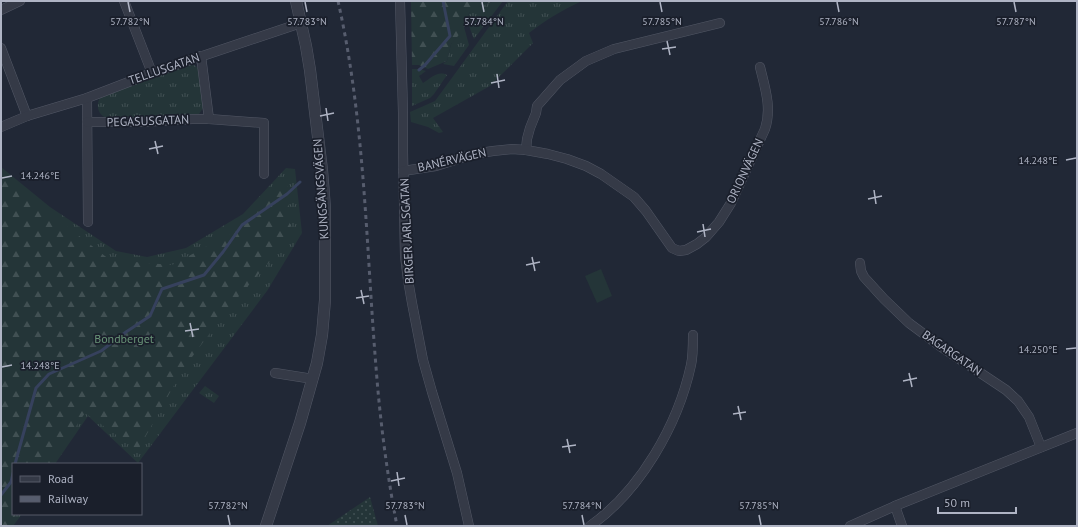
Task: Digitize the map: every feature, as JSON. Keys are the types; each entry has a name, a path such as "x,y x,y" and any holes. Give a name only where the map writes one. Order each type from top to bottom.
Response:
{"street":[{"path":"1,10 20,1"},
{"path":"124,1 152,73"},
{"name":"KUNGSÄNGSVÄGEN","path":"266,526 313,379 322,335 325,300 325,208 317,122 310,70 296,1"},
{"name":"BIRGER JARLSGATAN","path":"400,1 405,256 423,360 457,473 469,526"},
{"name":"TELLUSGATAN","path":"1,127 27,116 87,98 152,73 301,23"},
{"path":"526,150 530,128 538,106 560,80 586,61 614,49 720,23"},
{"path":"1,48 27,116"},
{"path":"201,56 209,120"},
{"name":"ORIONVÄGEN","path":"679,251 686,250 706,237 719,222 731,202 765,128 768,120 768,106 760,67"},
{"path":"87,98 88,222"},
{"name":"PEGASUSGATAN","path":"87,122 142,122 192,119 264,123 264,174"},
{"name":"BANÉRVÄGEN","path":"403,171 436,166 474,154 506,150 526,150 567,159 586,166 601,174 634,197 646,211 672,248 679,251"},
{"name":"BAGARGATAN","path":"860,262 861,271 864,277 909,322 940,346 1006,390 1018,401 1029,416 1041,447"},
{"path":"590,526 599,520 633,485 662,442 677,410 687,382 691,363 693,335"},
{"path":"275,373 313,379"},
{"path":"850,526 894,506 1077,433"},
{"path":"894,506 902,526"}],"green space":[{"path":"411,1 495,1 478,7 469,13 468,22 451,44 447,61 428,69 419,65 412,65"},
{"path":"495,1 503,1 474,39 470,29 468,15 474,9"},
{"path":"508,1 582,1 554,16 529,33 533,43 490,86 433,118 443,132 439,133 428,127 411,122 410,112 435,101"},
{"path":"464,27 469,45 454,66 443,64 447,61 451,44"},
{"path":"190,65 194,65 199,69 203,108 199,114 193,116 107,118 99,112 98,102 102,95"},
{"path":"412,69 426,71 419,76 423,83 441,73 447,75 430,98 412,106"},
{"name":"Bondberget","path":"1,167 50,207 116,251 147,257 186,248 243,214 286,168 295,169 302,233 267,291 138,463 88,416 56,463 12,463 12,515 21,515 13,526 1,526"},
{"name":"Bondberget","path":"1,175 110,260 172,265 237,230 287,180 291,238 231,305 183,369 138,450 85,413 51,463 12,463 12,515 15,515 8,526 1,526"},
{"path":"601,269 612,296 597,303 585,276"},
{"path":"205,386 219,396 214,403 199,393"},
{"path":"370,497 378,526 327,526"}],"waterway":[{"path":"419,70 450,36 443,1"},
{"path":"15,463 36,388 49,374 101,351 150,316 162,289 204,275 223,252 242,225 287,194 300,182"},
{"path":"1,495 11,482 12,478"}],"railway":[{"path":"338,1 354,92 363,183 376,367 387,467 397,526"}]}
